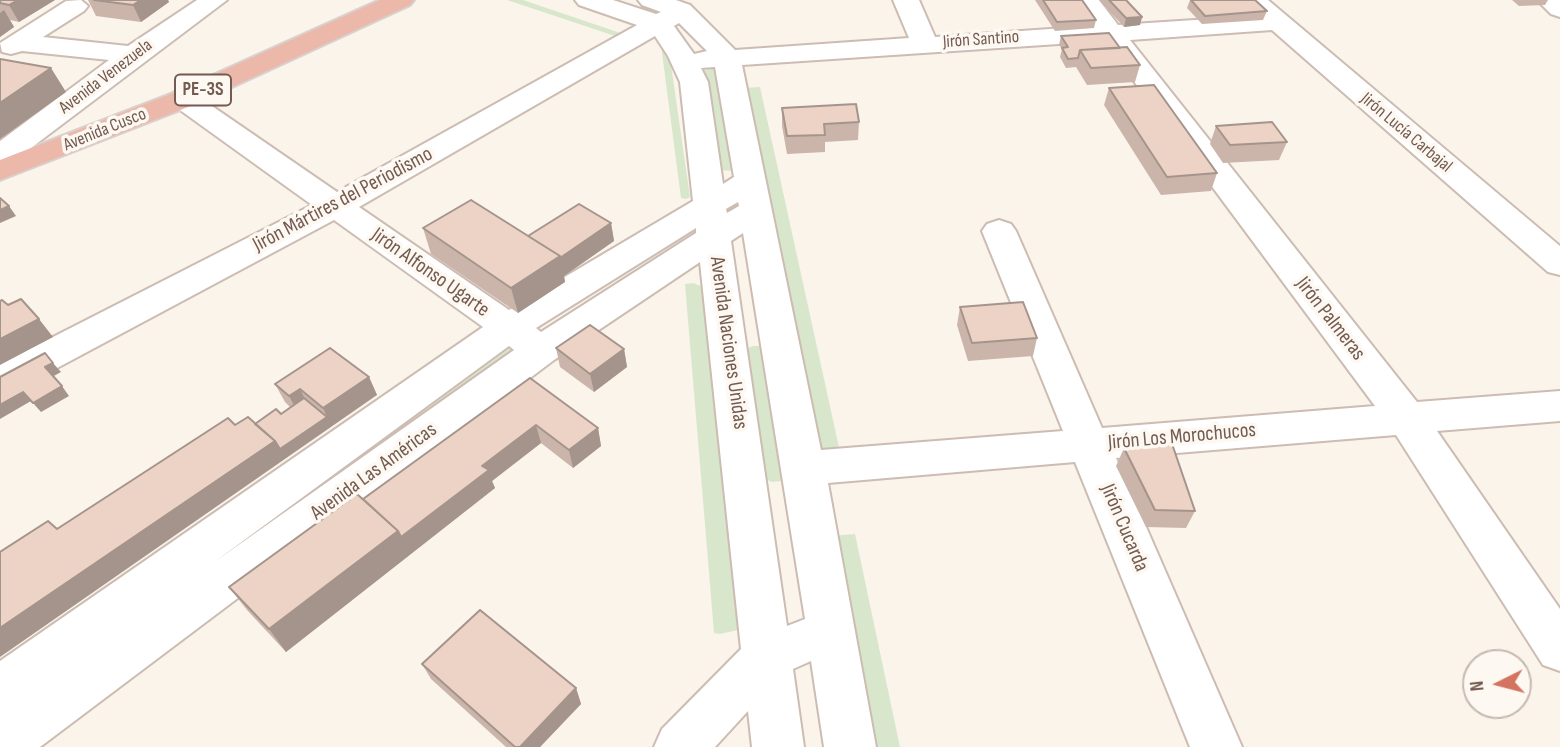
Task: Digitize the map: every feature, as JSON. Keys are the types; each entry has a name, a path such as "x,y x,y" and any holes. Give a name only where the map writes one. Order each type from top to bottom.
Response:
{"highway":[{"name":"Avenida Cusco","path":"0,171 183,99 401,0"}],"street":[{"name":"Avenida Venezuela","path":"0,156 133,55 214,0"},
{"path":"588,0 673,9 727,57 804,468 850,747"},
{"path":"906,0 925,44"},
{"name":"Jirón Palmeras","path":"1086,0 1407,419 1560,649"},
{"name":"Jirón Lucía Carbajal","path":"1254,0 1560,264"},
{"path":"1550,0 1560,9"},
{"path":"8,47 75,6"},
{"name":"Avenida Naciones Unidas","path":"673,9 685,62 694,82 778,747"},
{"name":"Jirón Mártires del Periodismo","path":"0,381 334,207 673,9"},
{"name":"Jirón Santino","path":"685,62 727,57 1277,22"},
{"path":"8,47 133,55"},
{"name":"Jirón Alfonso Ugarte","path":"183,99 525,339"},
{"name":"Avenida Las Américas","path":"0,690 525,339 753,196"},
{"name":"Jirón Cucarda","path":"999,230 1216,747"},
{"name":"Avenida Las Américas","path":"0,744 525,339"},
{"name":"Jirón Los Morochucos","path":"804,468 1560,406"},
{"path":"680,747 767,656 830,632"}],"green space":[{"path":"507,0 523,0 635,38 630,41"},
{"path":"668,44 690,197 686,199 681,198 661,45"},
{"path":"720,69 735,171 718,170 703,71"},
{"path":"760,87 842,461 819,463 744,88"},
{"path":"693,283 703,287 738,630 720,634 714,633 685,284"},
{"path":"512,343 519,347 416,421 408,417"},
{"path":"763,346 785,480 781,481 772,482 761,477 746,349"},
{"path":"855,534 900,747 871,747 831,536"}],"building":[{"path":"0,0 18,0 9,5 0,3"},
{"path":"94,0 141,0 133,5"},
{"path":"1043,0 1082,0 1096,20 1057,22"},
{"path":"1109,0 1126,0 1142,17 1126,18"},
{"path":"1191,0 1255,0 1267,11 1205,16"},
{"path":"1109,33 1120,48 1080,50 1078,58 1068,59 1062,48 1068,47 1061,36"},
{"path":"1127,47 1140,65 1091,68 1080,50"},
{"path":"0,59 51,68 0,103"},
{"path":"1154,85 1217,173 1167,177 1109,88"},
{"path":"856,104 859,122 824,124 825,135 787,136 782,108"},
{"path":"1272,122 1287,142 1230,145 1216,126"},
{"path":"0,198 9,206 0,210"},
{"path":"471,200 560,256 511,288 423,228"},
{"path":"579,204 611,223 560,258 528,236"},
{"path":"21,299 39,319 0,339 0,301 8,305"},
{"path":"1023,302 1037,338 972,343 960,307"},
{"path":"590,325 624,349 590,374 556,348"},
{"path":"330,348 369,377 323,408 300,389 289,396 275,384"},
{"path":"45,353 53,363 45,367 62,386 33,403 23,392 0,405 0,377"},
{"path":"530,378 598,428 569,450 536,425 482,466 489,470 401,537 398,531 363,499"},
{"path":"304,398 327,417 280,449 275,441 255,424 276,409 281,414"},
{"path":"248,417 275,441 0,628 0,552 48,521 57,529 228,418 235,425"},
{"path":"1169,435 1195,511 1155,510 1124,448"},
{"path":"357,494 398,531 269,629 229,587"},
{"path":"480,610 576,688 520,747 515,747 422,664"}]}
